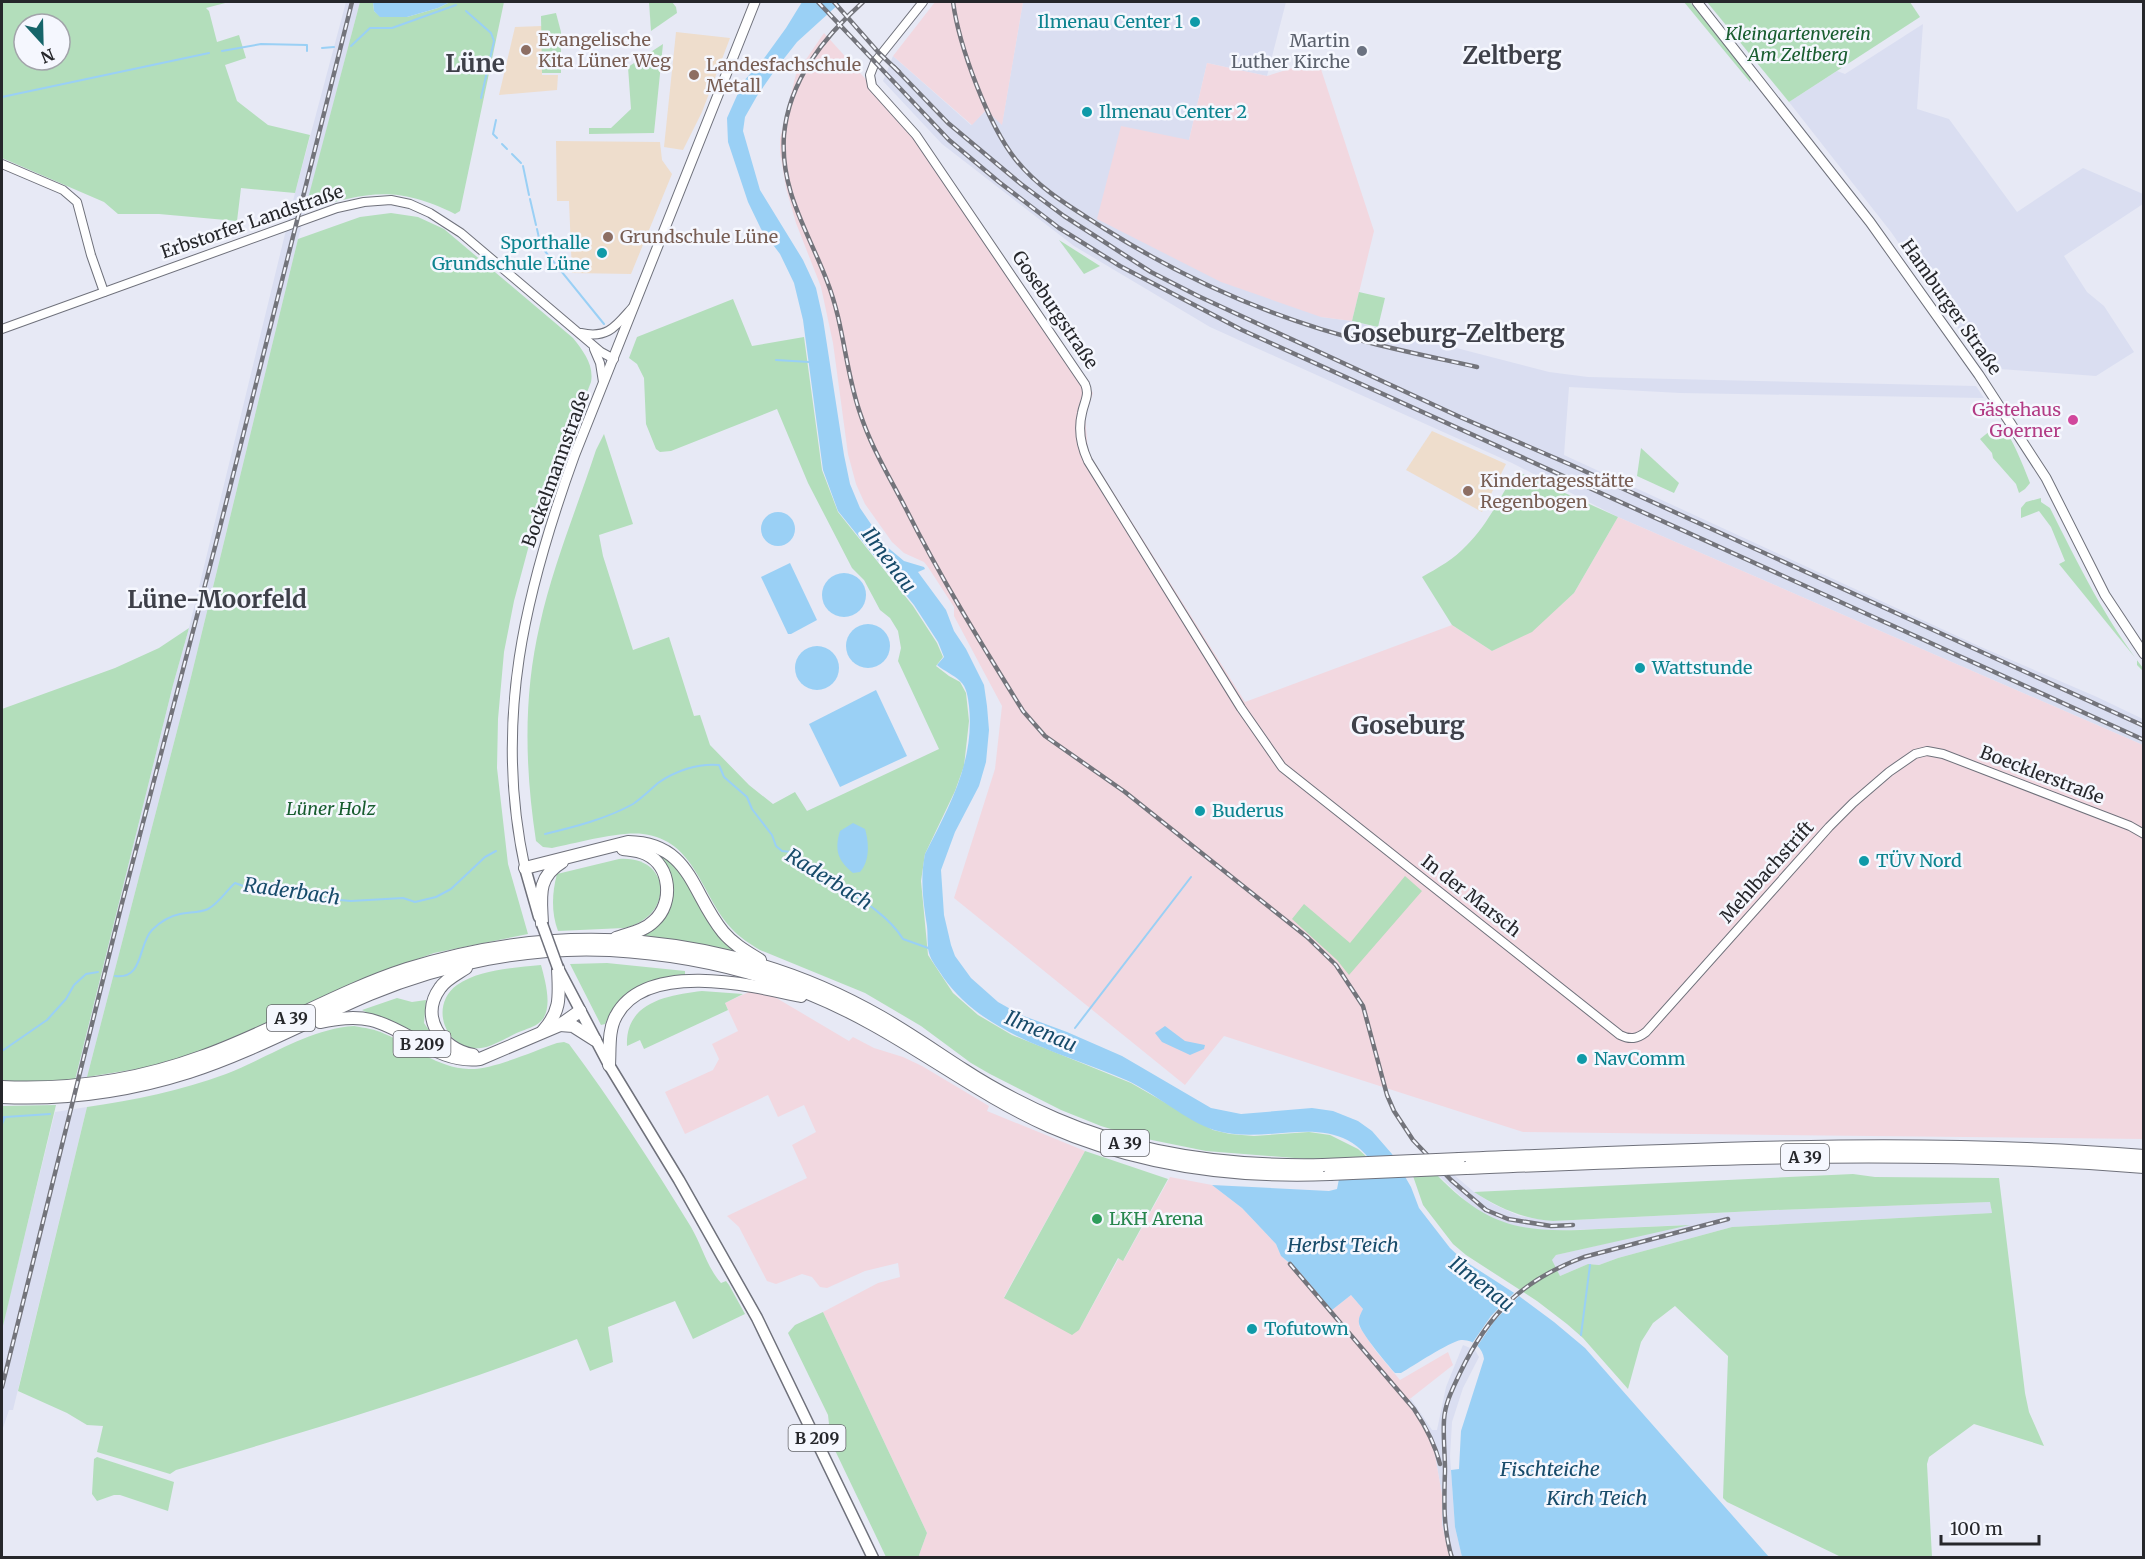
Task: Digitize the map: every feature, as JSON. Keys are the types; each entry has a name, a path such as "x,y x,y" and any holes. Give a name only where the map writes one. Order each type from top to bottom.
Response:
{"highway":[{"path":"525,868 628,842 642,842 657,846 670,853 687,871 713,919 724,933 744,950 779,971"},
{"name":"A 39","path":"607,848 636,850 653,858 661,867 668,890 661,914 653,922 642,930 608,940"},
{"path":"542,924 541,891 544,878 552,868 571,857"},
{"name":"A 39","path":"2,1087 44,1087 91,1083 164,1069 226,1047 370,983 437,960 531,943 608,940 690,948 779,971 846,999 894,1025 966,1072 1005,1094 1057,1119 1098,1135 1135,1146 1205,1161 1327,1169"},
{"name":"A 39","path":"2,1097 64,1096 141,1085 223,1060 391,986 441,970 512,956 607,950 698,961 752,973 790,986 832,1003 888,1033 1000,1102 1051,1127 1094,1143 1166,1162 1215,1170 1269,1175 1327,1169 1722,1149 1847,1146 1975,1147 2144,1156"},
{"path":"474,962 440,988 434,1000 432,1013 441,1038 451,1047 466,1053 492,1055"},
{"path":"540,1034 558,1007 558,968"},
{"path":"609,1065 611,1030 615,1016 633,997 658,986 679,982 738,983 832,1003"},
{"path":"560,1025 580,1011"},
{"name":"B 209","path":"290,1030 334,1019 362,1019 388,1026 451,1058 471,1060 492,1055 560,1025"},
{"path":"560,1025 573,1026 595,1040"},
{"name":"A 39","path":"1462,1163 1846,1156 1985,1158 2144,1167"}],"main road":[{"name":"Bockelmannstraße","path":"558,968 525,868 517,826 513,773 513,705 518,655 529,603 554,514 575,454 756,2"},
{"name":"Hamburger Straße","path":"1697,2 1870,222 1990,391 2046,478 2105,595 2144,654"},
{"name":"B 209","path":"558,968 609,1065 679,1180 764,1332 873,1557"}],"street":[{"name":"Goseburgstraße","path":"923,2 875,62 870,75 872,86 916,135 1085,384 1088,391 1082,412 1080,434 1083,452 1241,708 1280,764"},
{"path":"2,164 68,194 80,208 88,244 104,292"},
{"name":"Erbstorfer Landstraße","path":"2,329 337,208 364,202 390,201 419,207 452,225 601,352 614,358"},
{"path":"578,332 595,335 607,333 634,305"},
{"path":"591,343 600,363 603,386"},
{"name":"Boecklerstraße","path":"1928,751 1954,758 2130,826 2144,834"},
{"name":"Mehlbachstrift","path":"1646,1032 1852,803 1906,759 1928,751"},
{"name":"In der Marsch","path":"1280,764 1620,1035 1627,1039 1634,1039 1646,1032"}],"shaded area":[{"path":"346,2 360,2 298,239 191,677 87,1077 75,1080 189,628 295,193"},
{"path":"935,2 1023,2 1002,125 986,110 972,125 893,56"},
{"path":"1023,2 1286,2 1267,76 1207,63 1189,140 1321,317 1352,321 1549,372 1588,377 1976,386 1984,398 1680,393 1569,387 1564,455 2143,719 2143,745 1618,517 1512,463 1210,327 1074,246 942,144 883,81 893,56 971,125 986,110 1002,124"},
{"path":"1923,24 1917,109 1949,119 2017,212 2083,168 2143,194 2143,204 2064,256 2087,292 2104,306 2134,352 2096,376 1986,368 1891,232 1789,102 1837,71 1845,74"},
{"name":"Evangelische Kita Lüner Weg","path":"542,26 542,75 558,75 557,90 499,95 515,27"},
{"name":"Landesfachschule Metall","path":"676,32 730,38 702,112 683,150 664,147"},
{"path":"824,33 927,147 1093,393 1085,416 1088,452 1245,702 1452,625 1492,651 1532,631 1574,593 1618,517 2143,745 2143,1139 1523,1132 1224,1036 1185,1085 954,898 995,769 1002,706 954,616 954,607 928,567 924,562 904,553 892,542 865,504 856,484 848,454 833,343 821,287 796,223 786,188 780,152 780,139 796,74"},
{"path":"1318,60 1374,231 1352,321 1321,317 1221,282 1097,219 1121,126 1189,140 1207,63 1267,76"},
{"name":"Grundschule Lüne","path":"556,141 660,142 662,160 672,174 631,274 572,273 569,201 557,201"},
{"name":"Kindertagesstätte Regenbogen","path":"1432,431 1506,464 1482,512 1406,470"},
{"path":"753,990 768,993 849,1041 853,1037 874,1048 922,1066 989,1106 987,1111 1085,1151 1004,1297 1079,1330 1119,1258 1124,1260 1170,1177 1212,1185 1242,1208 1276,1244 1281,1256 1298,1270 1332,1310 1351,1295 1363,1309 1359,1318 1359,1326 1400,1380 1448,1352 1453,1365 1406,1402 1422,1423 1434,1449 1442,1495 1442,1525 1450,1557 920,1557 927,1533 823,1312 878,1283 900,1277 898,1263 865,1271 827,1288 820,1287 812,1277 802,1274 776,1284 767,1281 739,1227 727,1216 807,1178 792,1145 816,1132 804,1105 778,1117 768,1095 685,1134 665,1092 713,1070 719,1059 712,1044 738,1031 725,1003"},
{"path":"87,1107 13,1410 9,1410 2,1431 2,1328 55,1112"},
{"path":"1453,1174 1493,1204 1519,1216 1553,1221 1990,1202 1992,1213 1732,1227 1599,1265 1588,1264 1560,1276 1551,1260 1556,1255 1685,1225 1553,1231 1515,1227 1471,1206 1438,1175"},
{"path":"1463,1345 1475,1350 1479,1357 1463,1388 1452,1422 1450,1456 1455,1527 1462,1557 1450,1557 1442,1525 1442,1494 1434,1450 1427,1431 1406,1402 1411,1399 1432,1430 1437,1430 1446,1387"}],"green space":[{"path":"2,2 229,2 206,8 209,11 217,42 239,35 246,58 225,65 237,101 268,125 310,135 295,193 241,188 237,221 159,214 118,214 104,202 2,158"},
{"path":"360,2 373,2 374,11 381,17 407,17 450,2 504,2 460,211 455,214 415,198 380,194 346,199 305,210"},
{"path":"649,2 672,2 677,13 651,31"},
{"path":"1684,2 1690,2 1751,78 1750,82"},
{"name":"Kleingartenverein Am Zeltberg","path":"1707,2 1910,2 1920,17 1789,102"},
{"path":"556,13 561,32 561,73 542,73 541,16"},
{"path":"663,44 654,133 589,134 589,128 611,128 631,109 628,67"},
{"name":"Lüner Holz","path":"391,213 418,217 444,229 573,338 590,364 591,382 532,534 514,601 504,652 498,719 497,768 508,864 528,934 434,953 368,977 225,1042 161,1065 87,1077 191,677 298,239 360,217"},
{"path":"1059,240 1100,266 1084,274"},
{"path":"1359,292 1385,298 1378,327 1352,321"},
{"path":"733,299 752,346 804,337 822,470 838,512 913,606 937,643 943,657 936,666 960,682 966,693 969,721 964,766 955,791 925,854 921,881 928,955 953,993 978,1015 1012,1035 1131,1083 1213,1130 1254,1136 1309,1132 1330,1135 1358,1149 1368,1158 1319,1160 1206,1151 1137,1137 1101,1126 1061,1110 990,1074 971,1063 921,1026 865,993 752,945 734,931 721,915 686,858 660,838 643,834 622,834 552,848 543,847 536,841 528,760 528,705 534,651 558,558 596,450 604,434 633,524 599,535 603,556 633,650 669,637 694,716 700,715 710,745 749,785 773,804 795,792 807,811 939,749 898,661 901,648 898,631 890,618 880,610 864,580 852,568 808,483 777,409 671,451 660,452 656,449 646,424 644,378 637,364 629,358 637,337"},
{"path":"2001,422 2030,483 2019,493 2016,484 1980,439"},
{"path":"1641,448 1679,483 1674,493 1637,476"},
{"path":"1516,471 1618,517 1574,593 1532,632 1492,651 1452,625 1422,577 1451,559 1475,537"},
{"path":"2041,498 2041,502 2050,508 2104,611 2143,668 2143,671 2137,665 2137,660 2059,564 2065,561 2051,527 2039,511 2021,518 2021,508 2026,502"},
{"path":"189,628 75,1080 2,1083 2,709 115,668 159,648"},
{"path":"656,851 678,867 743,955 630,937 670,904"},
{"path":"619,859 637,860 649,867 657,876 660,888 659,900 652,912 641,922 624,928 558,931 553,902 557,874"},
{"path":"1405,876 1422,891 1349,975 1337,960 1292,919 1304,904 1350,943"},
{"path":"607,963 685,971 685,975 648,983 638,988 619,1003 605,1024 601,1025 570,964"},
{"path":"541,965 548,1003 544,1017 538,1024 481,1048 458,1043 450,1035 445,1026 444,1004 448,994 457,985 487,972"},
{"path":"702,991 743,994 725,1003 728,1010 644,1049 640,1040 627,1046 628,1031 633,1019 641,1010 663,999"},
{"path":"397,998 412,1002 426,1000 424,1023 435,1039 435,1047 362,1010"},
{"path":"354,1026 381,1032 436,1061 457,1068 489,1066 557,1043 569,1044 617,1111 662,1181 691,1227 716,1277 721,1283 726,1281 745,1314 693,1339 675,1301 608,1327 613,1362 590,1371 577,1339 428,1392 176,1470 170,1474 97,1452 103,1426 87,1425 67,1413 18,1391 87,1107 140,1098 192,1085 226,1074 304,1038 337,1028"},
{"path":"56,1105 2,1330 2,1106"},
{"name":"LKH Arena","path":"1085,1151 1168,1179 1123,1261 1118,1258 1079,1330 1072,1335 1004,1298"},
{"path":"1853,1174 1875,1177 1999,1178 2025,1393 2029,1412 2044,1446 1974,1424 1929,1457 1927,1464 1932,1557 1841,1557 1727,1502 1723,1498 1728,1356 1675,1306 1653,1323 1641,1342 1628,1389 1583,1338 1567,1324 1453,1244 1423,1205 1413,1176 1437,1175 1474,1207 1510,1224 1530,1228 1573,1230 1690,1225 1556,1255 1552,1260 1560,1276 1588,1264 1599,1265 1732,1227 1992,1213 1990,1202 1553,1221 1512,1212 1474,1192"},
{"path":"823,1312 927,1533 920,1557 886,1557 832,1444 826,1428 829,1424 828,1415 788,1333 795,1325"},
{"path":"97,1457 174,1482 168,1511 120,1495 97,1501 92,1494 94,1459"}],"water":[{"path":"373,2 450,2 407,17 380,17 374,11"},
{"name":"Fischteiche","path":"802,2 841,2 797,42 775,70 745,117 743,131 760,190 803,260 816,288 844,455 850,484 860,508 886,546 904,561 924,567 925,569 918,572 946,610 954,631 984,685 989,730 986,762 979,786 955,832 941,870 944,915 955,956 971,978 998,1002 1021,1015 1122,1056 1211,1108 1241,1114 1312,1108 1333,1111 1358,1121 1372,1131 1392,1154 1411,1187 1419,1208 1450,1248 1463,1260 1519,1296 1585,1348 1769,1557 1462,1557 1455,1527 1451,1470 1459,1469 1461,1431 1484,1359 1479,1348 1470,1341 1461,1340 1440,1349 1401,1373 1395,1373 1360,1327 1359,1319 1363,1309 1351,1295 1332,1310 1298,1270 1281,1256 1276,1244 1242,1208 1212,1185 1329,1191 1337,1189 1339,1179 1381,1178 1365,1154 1347,1140 1328,1134 1306,1132 1237,1134 1203,1126 1126,1080 1052,1051 1003,1028 980,1014 960,997 933,962 928,947 924,908 923,863 925,854 951,801 964,765 970,726 967,693 960,681 937,665 944,657 938,642 914,605 838,511 823,470 803,320 794,283 780,254 761,229 748,202 728,142 727,118 743,82 765,57"},
{"path":"778,512 790,517 795,529 790,541 778,546 766,541 761,529 766,517"},
{"path":"790,563 817,620 788,634 761,577"},
{"path":"844,573 853,574 860,579 865,586 865,604 860,611 853,616 844,617 835,616 828,611 823,604 822,595 823,586 828,579 835,574"},
{"path":"868,624 877,625 884,630 889,637 889,655 884,662 877,667 868,668 859,667 852,662 847,655 846,646 847,637 852,630 859,625"},
{"path":"817,646 826,647 833,652 838,659 838,677 833,684 826,689 817,690 808,689 801,684 796,677 795,668 796,659 801,652 808,647"},
{"path":"876,690 907,756 840,787 809,724"},
{"path":"853,823 865,829 868,845 863,868 860,872 853,873 841,859 837,844 840,831"},
{"path":"1165,1026 1185,1041 1205,1045 1204,1049 1190,1055 1162,1042 1155,1033"}],"pier":[{"path":"1516,1291 1521,1294 1495,1320 1476,1348 1471,1345 1491,1316"}],"waterway":[{"path":"351,46 370,28 392,28 456,5"},
{"path":"466,11 491,33 494,41 481,98"},
{"path":"222,51 261,44 307,45 307,51"},
{"path":"322,48 334,47"},
{"path":"2,97 209,53"},
{"path":"496,120 493,134 497,138"},
{"path":"502,144 507,149"},
{"path":"512,154 521,163"},
{"path":"523,166 529,195"},
{"path":"530,199 536,225"},
{"path":"537,229 539,238"},
{"path":"540,245 604,324"},
{"path":"776,360 809,362"},
{"name":"Raderbach","path":"545,834 590,822 623,809 636,802 658,783 679,772 703,765 719,765 724,777 747,797 752,809 772,835 776,846 782,851 792,852 881,914 903,939 931,949"},
{"name":"Raderbach","path":"115,976 124,976 136,967 148,936 158,925 176,915 208,909 216,904 235,883 254,890 278,890 329,899 351,901 403,898 415,902 436,897 451,889 485,857 496,851"},
{"name":"Ilmenau","path":"1075,1028 1191,877"},
{"name":"Raderbach","path":"2,1051 47,1020 66,999 74,985 86,974 98,972"},
{"path":"5,1117 50,1114"},
{"path":"2,1117 5,1117 2,1124"},
{"path":"1581,1335 1590,1265"}],"railway":[{"path":"2,1387 121,907 216,543 352,2"},
{"path":"818,2 949,140 1059,228 1120,266 1242,330 2144,740"},
{"path":"834,2 899,72"},
{"path":"863,2 822,45 801,78 787,115 784,135 786,174 797,210 833,297 855,397 864,426 932,559 1023,711 1045,736 1125,792 1307,937 1336,965 1363,1006 1387,1095 1394,1111 1413,1140 1451,1180 1486,1210 1508,1219 1551,1226 1573,1225"},
{"path":"953,2 968,62 995,127 1016,160 1036,181 1058,198 1136,248 1200,281 1267,310 1336,334 1477,367"},
{"path":"894,67 948,123 1021,184 1064,216 1151,272 1460,417 1569,464 2144,726"},
{"path":"1452,1558 1445,1514 1445,1414 1452,1390 1471,1352 1495,1316 1525,1288 1562,1266 1584,1257 1728,1219"},
{"path":"1290,1264 1414,1409 1430,1436 1440,1464"}],"place":[{"name":"Ilmenau Center 1","path":"1195,22"},
{"name":"Evangelische Kita Lüner Weg","path":"526,50"},
{"name":"Martin Luther Kirche","path":"1362,51"},
{"name":"Landesfachschule Metall","path":"694,75"},
{"name":"Ilmenau Center 2","path":"1087,112"},
{"name":"Grundschule Lüne","path":"608,237"},
{"name":"Sporthalle Grundschule Lüne","path":"602,253"},
{"name":"Gästehaus Goerner","path":"2073,420"},
{"name":"Kindertagesstätte Regenbogen","path":"1468,491"},
{"name":"Wattstunde","path":"1640,668"},
{"name":"Buderus","path":"1200,811"},
{"name":"TÜV Nord","path":"1864,861"},
{"name":"NavComm","path":"1582,1059"},
{"name":"LKH Arena","path":"1097,1219"},
{"name":"Tofutown","path":"1252,1329"}],"district":[{"name":"Zeltberg","path":"1512,56"},
{"name":"Lüne","path":"475,64"},
{"name":"Goseburg-Zeltberg","path":"1454,334"},
{"name":"Lüne-Moorfeld","path":"217,600"},
{"name":"Goseburg","path":"1408,726"}],"water label":[{"name":"Herbst Teich","path":"1343,1245"},
{"name":"Kirch Teich","path":"1597,1498"}]}
